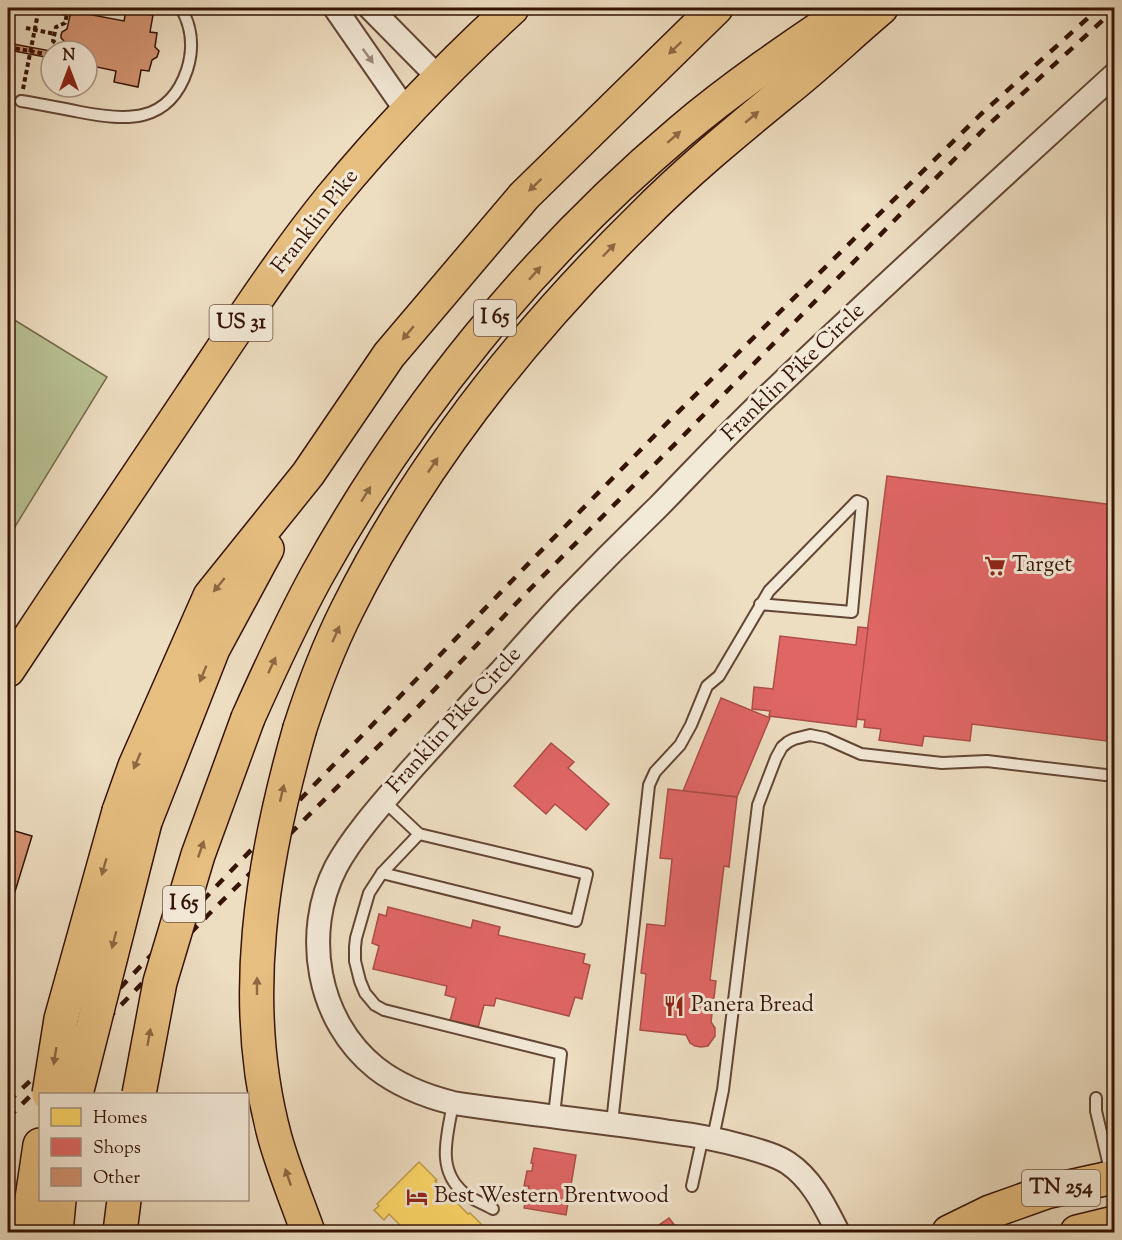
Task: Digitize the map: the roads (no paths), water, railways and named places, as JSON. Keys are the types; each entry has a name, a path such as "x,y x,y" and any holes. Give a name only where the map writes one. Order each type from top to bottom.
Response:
{"main road":[{"name":"Franklin Pike","path":"8,670 233,333 330,200 439,78 512,8"},
{"name":"I 65","path":"76,1093 132,817 213,649 308,474 388,356 524,196 716,8"},
{"name":"I 65","path":"139,1093 160,982 198,855 248,718 300,608 351,518 447,377 490,324 574,231 631,174 709,108 850,8"},
{"path":"308,1233 275,1138 262,1072 256,1000 258,941 265,883 282,793 300,728 332,642 362,581 433,464 469,413 534,332 578,282 640,218 722,142 881,8"},
{"path":"49,1093 61,1019 132,817"},
{"name":"TN 254","path":"950,1233 990,1212 1046,1192 1113,1177"},
{"path":"120,1233 124,1201"},
{"path":"39,1213 56,1233"},
{"name":"TN 254","path":"1077,1233 1114,1223"}],"street":[{"path":"335,8 407,112"},
{"path":"370,8 439,78"},
{"name":"Franklin Pike Circle","path":"838,1233 817,1192 789,1164 761,1151 708,1137 453,1103 414,1091 392,1080 357,1049 341,1027 330,1006 319,962 321,912 336,867 384,801 567,598 772,392 1114,75"}],"lane":[{"path":"21,101 107,117 137,117 156,110 178,88 189,63 191,33 181,8"},
{"path":"612,1123 649,785 655,772 680,745 707,686 719,676 760,604 769,591 857,501 862,503 852,612 760,604"},
{"path":"692,1186 723,1090 758,806 782,747 795,739 810,735 825,738 861,754 942,763 987,761 1114,776"},
{"path":"382,873 576,921 587,874 419,834 384,801"},
{"path":"419,834 382,873 369,892 356,938 356,961 365,993 375,1005 384,1010 561,1053 554,1115"},
{"path":"1096,1098 1096,1111 1113,1177"},
{"path":"453,1103 444,1154 448,1174 463,1192 493,1209"}],"railway":[{"path":"8,1102 50,1062 226,876 672,418 980,115 1099,8"},
{"path":"8,1118 416,709 526,593 987,126 1114,10"}],"place":[{"name":"Target","path":"995,566"},
{"name":"Panera Bread","path":"674,1006"},
{"name":"Best Western Brentwood","path":"417,1197"}]}
